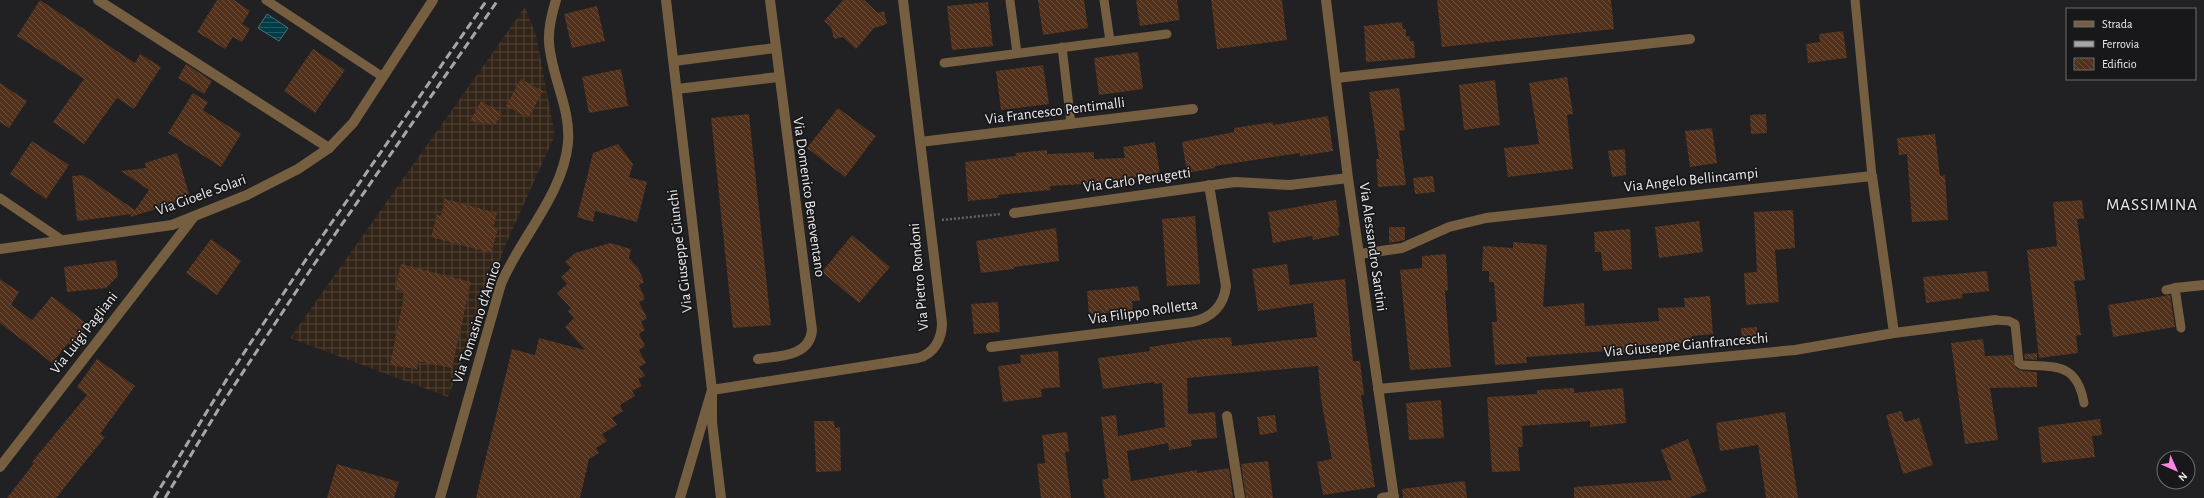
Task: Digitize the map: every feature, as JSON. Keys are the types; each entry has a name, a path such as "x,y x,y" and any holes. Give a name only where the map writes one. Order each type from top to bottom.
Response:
{"street":[{"path":"98,0 329,148"},
{"name":"Via Gioele Solari","path":"0,249 151,229 193,218 277,180 311,161 329,148 353,124 433,0"},
{"name":"Via Tomasino d'Amico","path":"440,498 501,284 513,258 544,211 566,152 568,130 567,117 549,40 550,23 556,0"},
{"name":"Via Giuseppe Giunchi","path":"666,0 712,390 712,422 720,498"},
{"name":"Via Domenico Beneventano","path":"758,359 800,351 808,343 812,334 778,77 770,0"},
{"name":"Via Pietro Rondoni","path":"712,390 913,359 927,355 938,341 942,327 903,0"},
{"name":"Via Alessandro Santini","path":"1326,0 1348,178 1394,497"},
{"path":"1336,78 1690,39"},
{"path":"674,61 775,48"},
{"path":"677,89 778,77"},
{"name":"Via Francesco Pentimalli","path":"920,142 1194,109"},
{"path":"1872,176 1894,333"},
{"name":"Via Angelo Bellincampi","path":"1360,254 1402,248 1449,227 1486,218 1872,176"},
{"name":"Via Carlo Perugetti","path":"1014,213 1242,181 1290,185 1348,178"},
{"name":"Via Filippo Rolletta","path":"991,347 1192,322 1210,316 1223,300 1226,286 1209,185"},
{"name":"Via Luigi Pagliani","path":"0,467 193,218"},
{"path":"2171,289 2204,285"},
{"name":"Via Giuseppe Gianfranceschi","path":"1378,389 1795,350 1894,333 1994,320"},
{"path":"680,498 712,390"},
{"path":"1227,416 1240,498"},
{"path":"1382,498 1394,497"}],"lane":[{"path":"266,0 383,77"},
{"path":"1104,0 1110,41"},
{"path":"1855,0 1872,176"},
{"path":"1010,1 1017,53"},
{"path":"944,63 1167,34"},
{"path":"1062,47 1071,124"},
{"path":"0,198 62,240"},
{"path":"2171,289 2181,328"},
{"path":"1994,320 2009,321 2015,324 2019,363 2022,365 2047,367 2066,371 2074,375 2081,386 2084,403"}],"path":[{"path":"930,222 1014,213"}],"shaded area":[{"path":"525,7 536,35 555,135 506,244 448,397 290,338"}],"water":[{"path":"267,14 288,28 279,41 258,28"}],"building":[{"path":"40,0 135,63 140,54 161,67 134,109 117,98 84,144 53,122 84,79 17,36"},
{"path":"217,0 234,0 250,11 242,24 250,29 242,42 233,37 225,49 197,32"},
{"path":"843,0 864,0 878,13 884,11 887,24 874,28 856,49 843,37 834,39 831,27 824,21"},
{"path":"1038,0 1084,0 1088,28 1043,35"},
{"path":"1136,0 1177,0 1180,20 1140,26"},
{"path":"1211,0 1282,0 1287,40 1217,49"},
{"path":"1437,0 1611,0 1614,29 1442,47"},
{"path":"988,2 993,46 952,50 947,6"},
{"path":"597,6 605,41 572,48 564,14"},
{"path":"1402,22 1403,29 1406,29 1406,36 1410,36 1410,41 1414,41 1415,58 1366,62 1364,26"},
{"path":"1843,31 1847,58 1808,63 1806,44 1820,42 1819,34"},
{"path":"313,49 345,70 315,113 284,91"},
{"path":"1138,52 1143,89 1099,95 1094,58"},
{"path":"186,64 212,81 204,94 178,78"},
{"path":"1043,65 1049,104 1001,110 996,71"},
{"path":"621,69 628,106 589,113 582,77"},
{"path":"1567,77 1573,114 1567,115 1573,169 1508,177 1504,148 1539,144 1529,83"},
{"path":"521,79 543,91 528,118 506,106"},
{"path":"1495,80 1500,125 1464,130 1459,85"},
{"path":"0,83 27,101 9,128 0,122"},
{"path":"1399,88 1405,130 1399,131 1406,185 1378,187 1376,159 1379,159 1369,92"},
{"path":"193,93 208,102 203,110 241,134 221,167 168,133"},
{"path":"481,101 502,113 495,125 470,121"},
{"path":"838,108 876,136 845,177 807,148"},
{"path":"749,114 771,325 733,328 711,118"},
{"path":"1766,114 1767,133 1751,134 1750,115"},
{"path":"1328,116 1333,151 1300,156 1300,153 1215,166 1215,168 1187,173 1182,142 1234,132 1234,128 1273,122 1273,125"},
{"path":"1712,128 1717,163 1690,167 1685,131"},
{"path":"1935,134 1940,176 1945,175 1948,220 1912,222 1907,154 1899,155 1897,138"},
{"path":"32,141 69,165 46,199 10,174"},
{"path":"1155,142 1160,174 1102,183 1050,186 1051,190 998,195 998,198 968,201 965,162 1016,156 1015,153 1047,150 1047,154 1094,152 1094,159 1125,158 1123,147"},
{"path":"618,144 633,164 629,177 647,182 637,222 595,211 593,222 577,217 593,153"},
{"path":"1625,149 1626,175 1612,177 1608,151"},
{"path":"177,153 189,194 177,197 179,202 130,217 132,214 77,221 72,176 83,175 135,210 149,190 121,171 146,168 145,163"},
{"path":"1433,176 1435,192 1415,194 1413,178"},
{"path":"445,199 497,213 493,228 498,229 491,253 431,237 437,215 441,216"},
{"path":"1336,200 1340,227 1338,227 1339,235 1313,240 1312,236 1273,243 1268,212"},
{"path":"2082,200 2084,219 2077,219 2085,280 2074,281 2081,335 2076,336 2078,353 2039,358 2027,250 2057,246 2053,202"},
{"path":"1793,210 1795,248 1775,250 1779,302 1746,305 1744,273 1757,272 1754,212"},
{"path":"1195,216 1200,284 1167,286 1162,219"},
{"path":"1699,221 1703,252 1659,258 1655,227"},
{"path":"1389,227 1405,227 1405,240 1389,243"},
{"path":"1056,228 1059,261 981,273 976,241"},
{"path":"1630,229 1632,269 1603,271 1601,252 1595,252 1594,232"},
{"path":"852,235 890,267 859,303 822,272"},
{"path":"211,239 241,261 217,295 186,273"},
{"path":"1513,242 1547,245 1543,307 1584,303 1585,326 1659,321 1658,308 1685,307 1684,298 1710,296 1713,334 1692,336 1692,342 1637,346 1637,352 1607,354 1607,351 1526,357 1527,363 1495,365 1492,322 1497,322 1494,282 1489,282 1489,271 1482,271 1483,246 1513,248"},
{"path":"610,243 631,249 629,258 638,268 644,282 639,285 645,299 639,302 647,318 641,322 645,330 639,334 645,346 639,350 646,363 639,367 645,376 638,379 642,386 632,391 635,396 620,405 623,411 612,418 617,425 602,434 607,441 596,448 599,453 589,459 580,498 476,498 512,349 535,355 539,338 585,350 565,327 574,318 568,311 571,308 557,293 567,284 561,277 571,268 565,262 575,253"},
{"path":"1446,254 1448,290 1445,291 1451,367 1410,370 1400,270 1422,268 1422,256"},
{"path":"116,260 118,276 106,288 67,292 64,267"},
{"path":"401,264 471,282 452,368 418,361 417,369 390,365 405,292 395,289"},
{"path":"1287,264 1290,285 1345,279 1353,361 1360,361 1364,395 1361,395 1375,487 1323,495 1317,462 1332,459 1321,399 1318,366 1187,378 1188,414 1215,412 1217,438 1191,440 1192,446 1169,450 1168,443 1127,451 1131,481 1197,470 1197,473 1229,468 1233,498 1105,498 1102,480 1109,478 1101,417 1116,415 1118,436 1165,427 1162,383 1154,384 1154,382 1103,389 1098,358 1150,351 1149,347 1203,339 1231,337 1232,346 1317,337 1313,303 1258,311 1252,269"},
{"path":"1987,271 1989,291 1962,294 1963,298 1926,303 1923,277"},
{"path":"0,279 19,292 11,305 32,320 52,296 88,325 71,346 68,343 52,363 0,323"},
{"path":"1138,286 1140,301 1132,301 1133,311 1089,314 1087,291"},
{"path":"2170,295 2175,327 2113,337 2108,305"},
{"path":"998,302 1000,332 974,334 971,304"},
{"path":"1757,327 1758,343 1742,344 1741,328"},
{"path":"1983,339 1985,356 2012,355 2016,368 2022,371 2037,372 2037,387 1990,388 1998,440 1965,444 1951,343"},
{"path":"1058,351 1060,387 1041,389 1042,397 1003,402 998,366 1021,363 1020,355"},
{"path":"2037,353 2037,360 2025,359 2024,354"},
{"path":"97,359 135,386 100,434 105,437 56,498 7,498 34,463 32,462 87,395 77,387"},
{"path":"1574,388 1574,393 1623,388 1626,423 1590,427 1590,421 1522,426 1523,447 1518,447 1520,471 1492,472 1487,397 1537,394 1537,390"},
{"path":"1441,400 1444,438 1409,440 1406,403"},
{"path":"1901,411 1905,422 1919,418 1933,465 1903,474 1886,415"},
{"path":"1785,412 1798,498 1766,498 1758,445 1720,451 1716,423"},
{"path":"1275,415 1277,432 1260,435 1257,417"},
{"path":"2100,419 2102,435 2092,436 2095,457 2042,463 2038,427"},
{"path":"814,421 834,421 835,428 840,427 841,471 816,472"},
{"path":"1067,432 1069,452 1065,452 1071,498 1041,498 1037,464 1045,463 1042,435"},
{"path":"1688,439 1707,491 1688,498 1574,498 1574,487 1672,480 1661,450"},
{"path":"1268,461 1273,498 1246,498 1241,464"},
{"path":"337,464 399,482 394,498 327,498"},
{"path":"1465,481 1467,498 1403,498 1402,489"}],"railway":[{"path":"154,498 230,374 307,258 487,0"},
{"path":"165,498 218,410 315,263 498,0"}],"district":[{"name":"MASSIMINA","path":"2152,204"}]}
